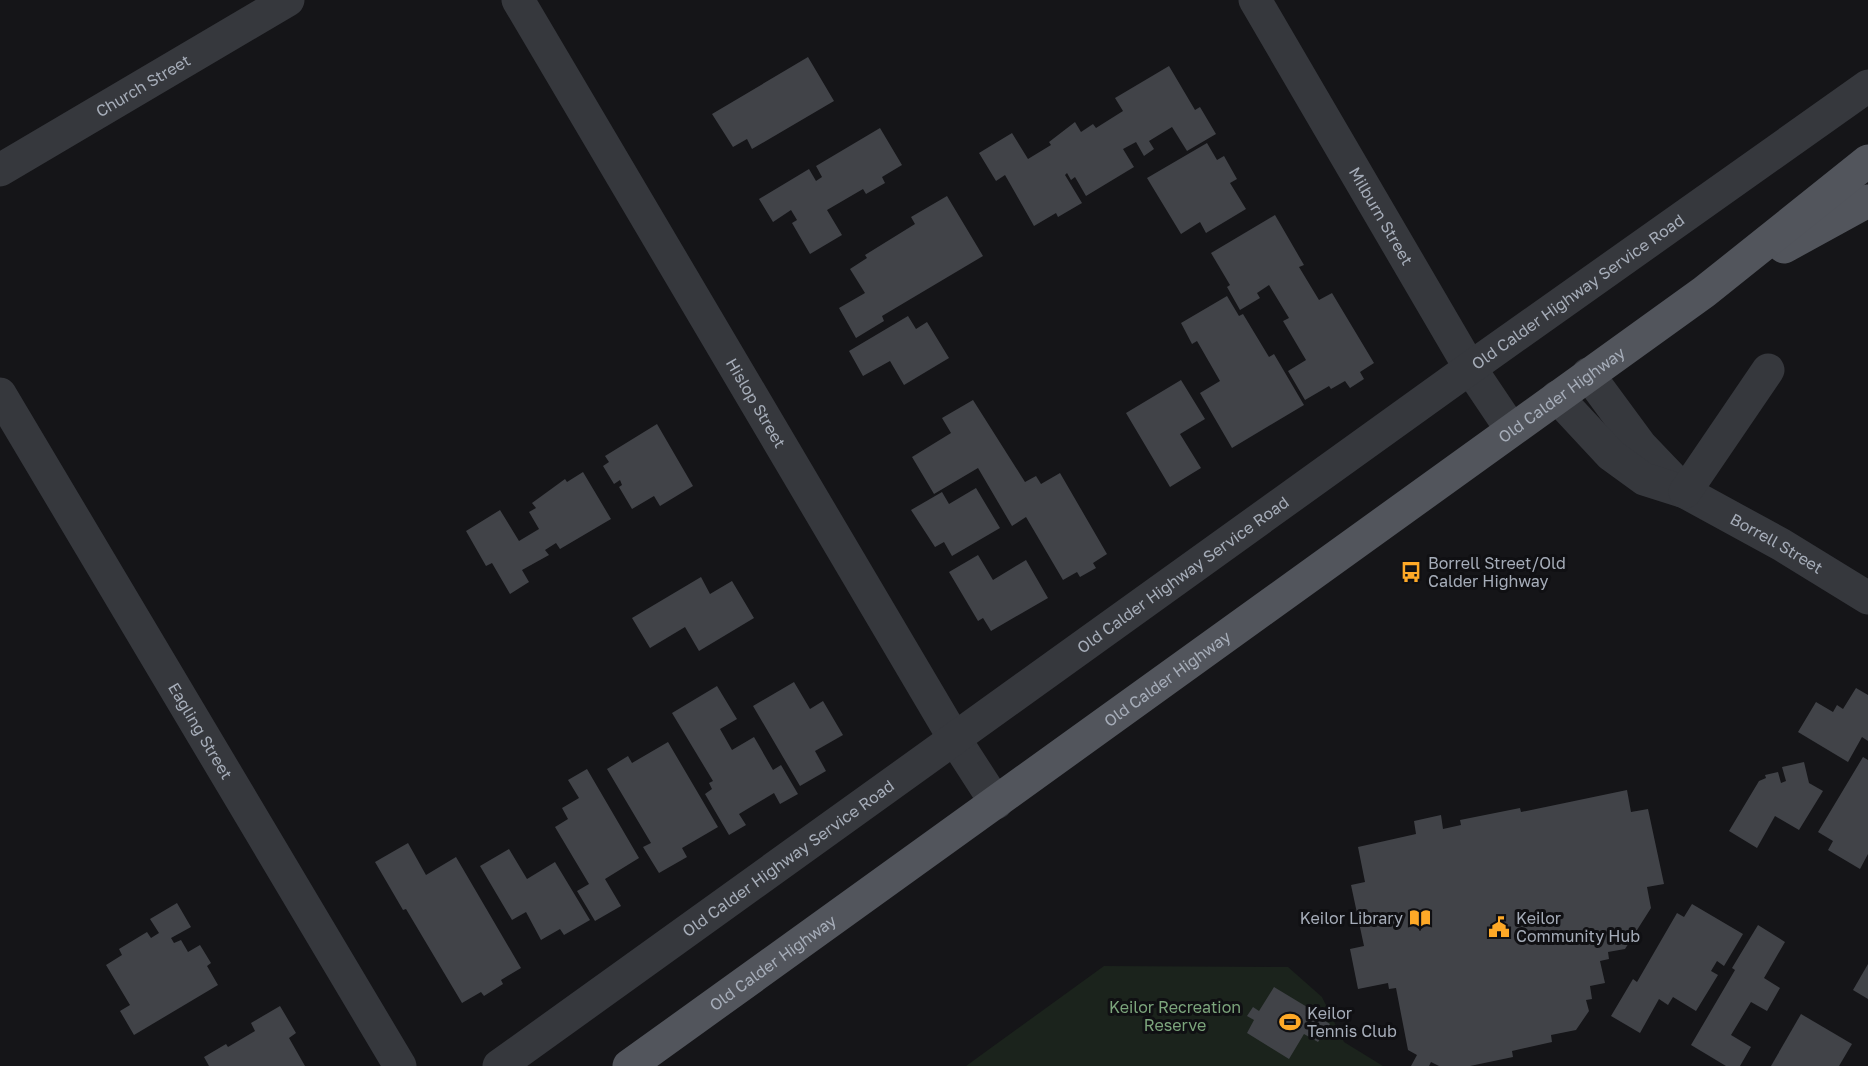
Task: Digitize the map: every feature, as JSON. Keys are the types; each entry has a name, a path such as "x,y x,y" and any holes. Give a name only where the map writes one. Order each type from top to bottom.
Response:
{"main road":[{"name":"Old Calder Highway","path":"629,1066 1704,292 1868,160"},
{"name":"Old Calder Highway","path":"1704,292 1868,201"}],"street":[{"name":"Church Street","path":"0,170 288,0"},
{"name":"Hislop Street","path":"518,0 954,738 996,803"},
{"name":"Milburn Street","path":"1255,0 1470,368 1511,429"},
{"name":"Old Calder Highway Service Road","path":"499,1066 1470,368 1868,86"},
{"path":"1685,492 1768,370"},
{"name":"Borrell Street","path":"1588,374 1641,446 1685,492"},
{"name":"Eagling Street","path":"0,394 400,1066"},
{"name":"Borrell Street","path":"1557,397 1619,462 1644,480 1685,492 1782,545 1868,598"}],"green space":[{"name":"Keilor Recreation Reserve","path":"1104,966 1288,967 1322,997 1344,1042 1383,1066 966,1066"}],"building":[{"path":"808,57 834,101 752,149 747,139 733,147 712,114"},
{"path":"1169,66 1195,110 1200,107 1216,134 1187,151 1172,127 1149,141 1154,149 1144,156 1136,142 1123,149 1134,167 1086,196 1075,177 1071,180 1067,173 1065,175 1082,203 1058,217 1056,213 1034,226 1005,175 996,181 979,153 1012,133 1028,159 1051,145 1049,142 1075,122 1081,132 1093,124 1096,128 1123,111 1115,98"},
{"path":"880,128 902,165 882,177 885,183 866,194 863,189 827,210 842,235 810,254 792,223 797,220 791,210 773,222 759,199 809,169 816,181 822,177 816,166"},
{"path":"1207,143 1217,160 1224,156 1237,179 1230,183 1246,209 1206,233 1200,222 1181,234 1147,178"},
{"path":"947,196 983,256 882,316 884,321 856,338 839,308 865,293 850,269 867,258 865,255 915,224 911,217"},
{"path":"1275,215 1304,265 1299,267 1319,300 1332,293 1374,363 1360,372 1364,379 1350,388 1345,381 1331,389 1329,386 1305,400 1288,371 1306,360 1283,321 1289,318 1269,285 1257,293 1260,298 1240,310 1227,287 1230,285 1211,253"},
{"path":"1227,296 1239,316 1243,314 1269,357 1274,354 1304,405 1232,448 1200,393 1220,381 1197,341 1192,344 1181,323"},
{"path":"908,316 916,329 927,322 949,358 904,385 890,361 863,376 849,351"},
{"path":"1181,380 1205,419 1180,434 1201,468 1170,487 1126,413"},
{"path":"973,400 1025,482 1036,476 1041,484 1060,473 1107,554 1093,563 1096,568 1080,577 1077,572 1063,580 1026,517 1012,526 978,468 934,494 912,457 951,433 942,418"},
{"path":"657,424 693,486 660,506 654,496 632,509 619,487 622,485 620,480 614,484 603,466 609,462 605,456"},
{"path":"583,472 611,519 560,549 556,543 545,550 549,555 522,570 529,582 510,594 492,563 486,566 466,531 500,510 519,541 539,529 529,512 536,508 532,503 565,479 567,482"},
{"path":"976,488 1000,528 952,556 944,542 935,547 911,510 942,492 949,504"},
{"path":"978,555 993,580 1026,560 1048,598 991,631 983,618 978,621 949,572"},
{"path":"701,577 710,594 732,581 754,618 699,651 685,627 650,648 632,618"},
{"path":"794,682 810,709 823,701 843,735 815,751 826,771 800,786 753,706"},
{"path":"717,686 737,719 720,729 732,750 754,737 773,770 781,765 798,794 780,804 774,793 739,814 746,825 729,835 705,794 712,789 709,783 713,781 672,713"},
{"path":"1856,688 1868,695 1868,741 1862,737 1848,762 1798,732 1816,702 1833,712 1837,705 1843,709"},
{"path":"668,742 718,827 682,848 687,857 659,873 643,847 651,843 607,769 628,756 632,763"},
{"path":"1863,757 1868,760 1868,854 1860,869 1828,850 1833,841 1818,832"},
{"path":"1804,762 1809,783 1823,791 1799,830 1775,816 1757,848 1729,831 1759,781 1766,778 1765,775 1778,772 1781,783 1786,781 1782,767"},
{"path":"587,769 639,858 605,879 621,906 595,921 577,891 589,884 555,827 568,819 562,808 579,798 568,780"},
{"name":"Keilor Community Hub","path":"1627,790 1631,812 1648,809 1664,884 1647,887 1651,908 1625,949 1608,952 1609,959 1600,961 1605,983 1590,986 1592,999 1586,1000 1589,1011 1576,1030 1551,1035 1552,1042 1512,1051 1513,1057 1470,1066 1439,1066 1431,1062 1429,1066 1411,1066 1417,1055 1408,1050 1396,988 1389,989 1388,983 1358,989 1350,949 1364,946 1351,885 1365,882 1358,847 1416,834 1414,821 1441,815 1443,829 1461,825 1460,820 1520,808 1521,812"},
{"path":"408,843 426,875 456,857 521,968 501,980 503,984 484,996 481,992 462,1003 375,862"},
{"path":"509,849 527,879 555,862 590,920 564,935 560,929 541,940 526,912 512,920 480,866"},
{"path":"177,903 191,927 171,938 174,943 181,940 188,952 200,945 211,963 207,966 218,985 134,1035 120,1011 130,1005 106,965 122,955 119,949 147,932 151,938 159,933 150,919"},
{"path":"1692,904 1743,934 1724,966 1717,961 1711,971 1718,975 1696,1011 1673,997 1668,1005 1659,999 1640,1033 1611,1016 1633,979 1637,982 1677,913 1684,917"},
{"path":"1758,925 1785,942 1764,978 1780,988 1767,1011 1751,1002 1731,1035 1751,1047 1740,1066 1726,1066 1691,1045 1735,970 1732,968"},
{"path":"1868,964 1868,999 1853,990"},
{"name":"Keilor Tennis Club","path":"1274,987 1317,1013 1316,1015 1330,1024 1318,1042 1304,1034 1289,1059 1247,1033 1254,1020 1247,1016 1253,1007 1259,1011"},
{"path":"280,1006 296,1033 289,1038 305,1066 209,1066 204,1057 226,1044 228,1047 255,1031 251,1023"},
{"path":"1801,1014 1852,1044 1839,1066 1771,1066"}],"place":[{"name":"Borrell Street/Old Calder Highway","path":"1411,572"},
{"name":"Keilor Library","path":"1420,918"},
{"name":"Keilor Community Hub","path":"1499,927"},
{"name":"Keilor Tennis Club","path":"1290,1022"}]}
